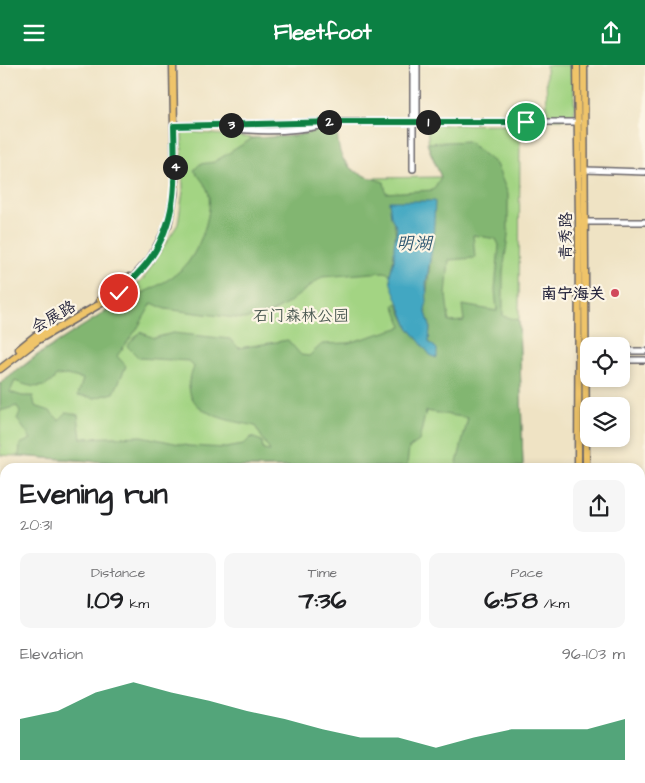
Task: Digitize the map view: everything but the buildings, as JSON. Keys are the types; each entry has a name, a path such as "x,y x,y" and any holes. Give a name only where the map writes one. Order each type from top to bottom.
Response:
{"main road":[{"name":"会展路","path":"0,364 35,336 74,316 116,290 147,257 164,223 171,191 168,65"},
{"name":"会展路","path":"0,369 38,340 119,293 150,259 168,225 175,190 173,65"},
{"name":"青秀路","path":"577,65 587,337"},
{"name":"青秀路","path":"578,463 579,356 586,170 584,65"},
{"name":"青秀路","path":"586,463 587,387"}],"street":[{"path":"414,65 415,123"},
{"path":"413,169 418,65"},
{"path":"174,126 336,122 579,122"},
{"path":"586,170 645,173"},
{"path":"583,222 645,222"},
{"path":"630,351 645,351"},
{"path":"630,360 645,360"}],"green space":[{"path":"546,65 573,65 575,119 547,119"},
{"name":"石门森林公园","path":"520,124 519,320 523,463 119,463 0,455 0,384 37,355 99,316 144,278 178,224 183,191 182,133 192,132 253,138 295,136 337,126 338,152 355,174 370,178 441,177 429,149 427,125"},
{"name":"石门森林公园","path":"337,126 340,150 347,165 361,174 384,182 386,193 433,190 441,177 427,143 468,141 496,164 508,194 508,235 503,273 503,316 519,320 523,463 457,463 468,418 426,411 419,441 409,448 407,463 121,463 19,456 20,444 31,439 17,419 20,412 17,406 0,411 0,384 74,332 120,304 160,284 182,269 199,243 204,231 209,208 207,189 194,170 200,164 214,162 253,138 295,136","holes":["391,217 433,232 425,309 430,326 429,342 437,349 425,348 408,327 397,303 394,305 402,327 348,343 322,344 309,356 301,355 288,340 239,348 230,339 173,333 154,338 140,332 127,346 139,358 189,361 194,367 189,386 191,396 197,404 205,411 214,415 255,426 270,451 263,450 262,441 251,437 243,445 226,448 189,446 141,436 81,438 78,415 67,412 59,420 50,411 35,406 33,396 22,396 10,392 15,381 37,387 47,384 56,376 67,375 83,379 78,395 95,398 114,393 126,366 117,356 137,329 152,303 165,309 244,319 271,313 287,304 322,277 384,272 390,274 396,236 394,222","473,235 496,239 499,245 495,290 497,311 462,305 464,321 449,322 446,295 449,260 475,258"]}],"water":[{"name":"明湖","path":"389,201 435,201 433,242 426,284 427,302 425,309 430,326 429,342 437,349 437,358 431,356 408,327 391,284 390,274 394,260 397,228 391,217"}],"place":[{"name":"南宁海关","path":"615,293"}],"route":[{"path":"119,293 150,259 168,225 175,190 174,126 336,122 526,122"}]}
